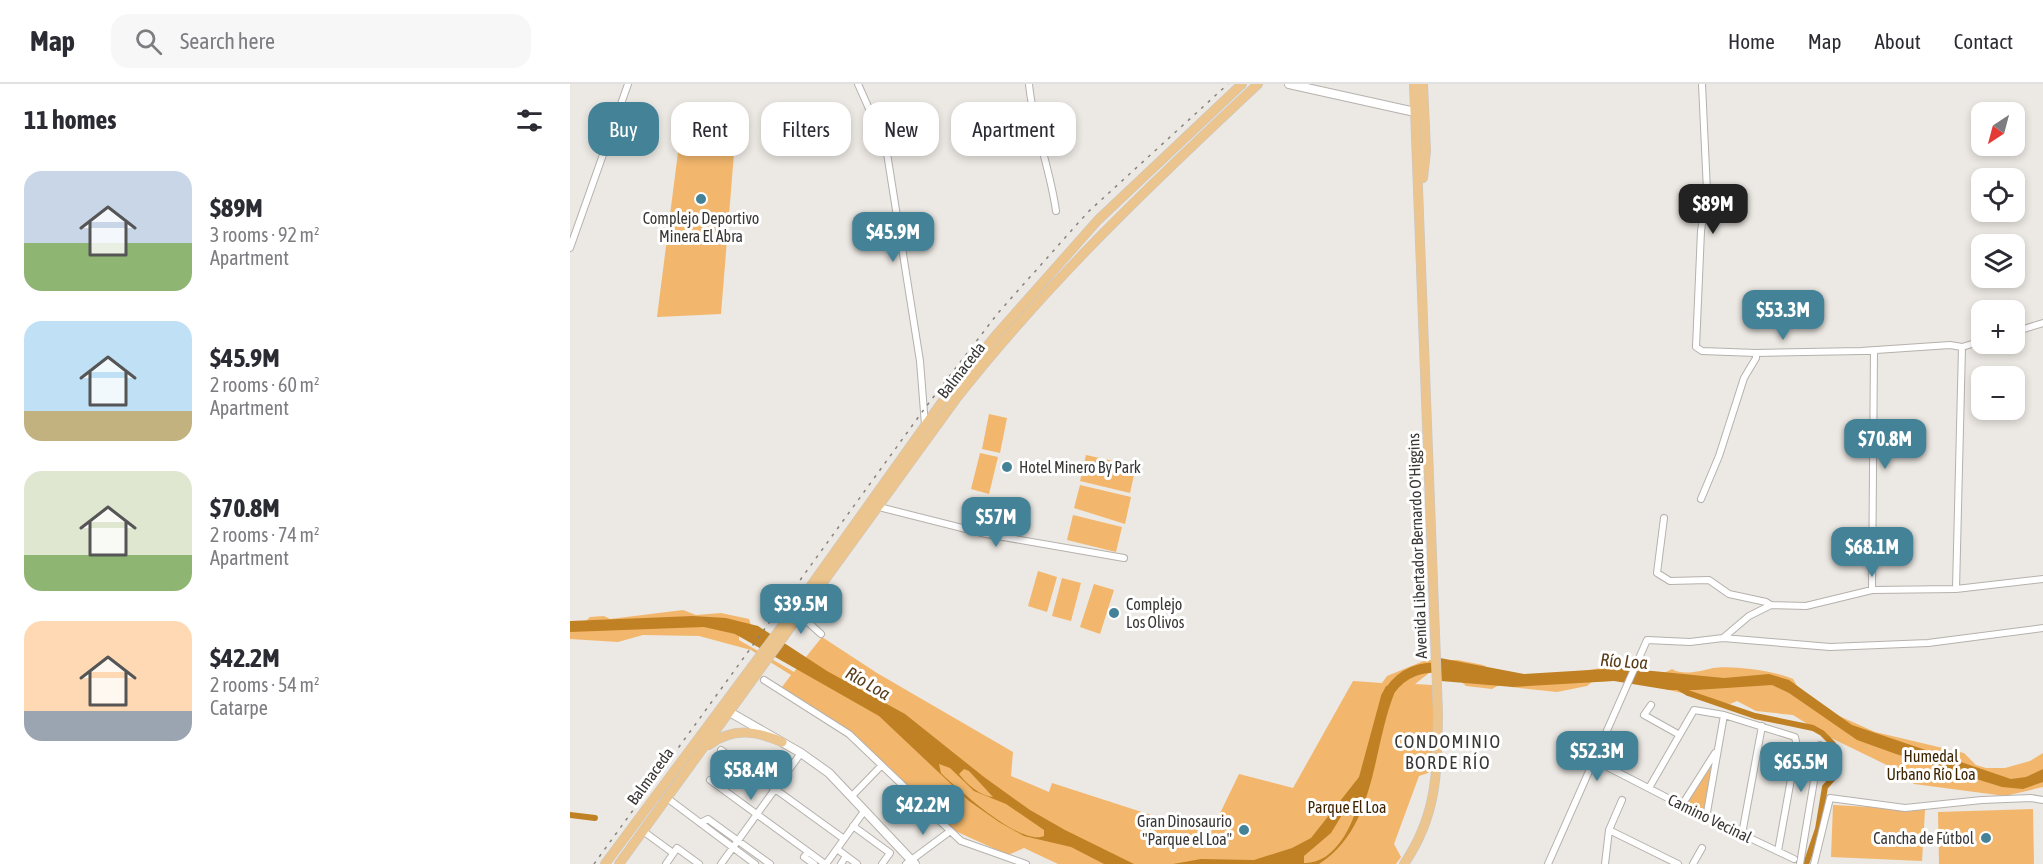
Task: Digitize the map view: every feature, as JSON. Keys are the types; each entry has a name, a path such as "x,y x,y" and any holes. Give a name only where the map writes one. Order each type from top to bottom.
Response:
{"main road":[{"name":"Balmaceda","path":"783,631 800,615 879,507 929,428 942,402 1016,311 1079,241 1242,84"},
{"name":"Balmaceda","path":"619,864 729,711 758,665 929,428 1061,274 1131,203 1258,84"},
{"path":"1288,84 1416,112"},
{"name":"Avenida Libertador Bernardo O'Higgins","path":"1404,864 1430,815 1437,774 1437,649 1414,84"},
{"name":"Avenida Libertador Bernardo O'Higgins","path":"1420,220 1426,151 1423,84"},
{"name":"Balmaceda","path":"605,864 720,707 758,665"},
{"path":"720,707 801,753 829,773 911,863"},
{"path":"700,752 719,738 736,733 760,733 782,742"}],"street":[{"path":"570,248 628,84"},
{"path":"858,84 886,147 929,428"},
{"path":"1029,84 1033,117 1049,172 1056,211"},
{"path":"1702,84 1707,190 1701,231 1696,347 1702,351 1756,353 1874,351 1950,345 1962,347 1971,344"},
{"path":"2025,329 2043,323"},
{"path":"1956,589 1962,347"},
{"path":"1872,590 1874,351"},
{"path":"1701,499 1719,456 1744,378 1756,358 1756,353"},
{"path":"924,398 932,404 942,402"},
{"path":"879,507 986,534 1124,558"},
{"path":"1664,518 1657,573 1661,578 1670,581 1709,580 1729,594 1766,602 1770,605"},
{"path":"1723,639 1749,616 1770,605 1806,606 1872,590 1956,589 2043,579"},
{"path":"800,615 821,634"},
{"path":"1548,864 1647,640 1690,642 1723,639 1830,647 1928,643 2043,628"},
{"path":"764,680 849,734 949,832 978,848 1026,864"},
{"path":"1651,705 1644,715 1678,734"},
{"path":"1649,788 1691,712 1698,710 1724,715 1790,734 1797,741 1779,851"},
{"path":"1706,818 1724,715"},
{"path":"1742,834 1762,726"},
{"path":"1801,864 1820,745"},
{"path":"1682,805 1717,749"},
{"path":"722,750 844,839"},
{"path":"721,864 801,753"},
{"name":"Camino Vecinal","path":"1594,760 1706,818 1794,859"},
{"path":"852,796 881,766"},
{"path":"710,780 825,864 865,810"},
{"path":"667,798 755,864"},
{"path":"1814,864 1830,798 1905,808 1982,800 2031,798 2043,800"},
{"path":"1605,864 1609,830 1622,800"},
{"path":"700,823 708,819 770,864"},
{"path":"853,826 890,853 882,864"},
{"path":"1609,830 1678,864"},
{"path":"643,831 699,864"},
{"path":"911,863 949,832"},
{"path":"1693,864 1702,848"},
{"path":"837,849 857,864"},
{"path":"666,864 675,851"},
{"path":"808,852 804,857 814,864"},
{"path":"841,864 846,856"}],"green space":[{"name":"Complejo Deportivo Minera El Abra","path":"678,156 734,156 721,314 657,317"},
{"path":"989,414 1007,418 1000,453 982,449"},
{"path":"980,453 998,457 989,494 971,489"},
{"path":"1086,455 1136,466 1130,493 1080,481"},
{"path":"1080,485 1131,497 1125,524 1074,508"},
{"path":"1073,515 1122,527 1116,552 1067,540"},
{"path":"1038,571 1057,577 1047,612 1028,606"},
{"path":"1062,578 1081,583 1071,621 1052,616"},
{"path":"1094,584 1114,590 1100,634 1080,627"},
{"name":"Parque El Loa","path":"683,610 696,615 721,613 749,619 751,625 739,636 739,640 794,672 822,637 877,673 1013,752 1011,776 1049,792 1052,783 1210,834 1239,774 1293,788 1353,681 1382,683 1387,676 1426,660 1458,660 1483,665 1507,677 1564,674 1614,666 1664,673 1672,669 1687,673 1721,667 1765,671 1793,679 1800,691 1828,711 1875,732 1964,753 1976,765 1986,768 2005,768 2030,761 2043,753 2043,787 2005,796 1914,784 1899,771 1825,735 1793,715 1756,711 1737,701 1730,704 1626,680 1592,682 1587,686 1557,692 1511,687 1503,683 1492,689 1466,686 1456,677 1433,670 1415,684 1432,685 1435,688 1435,766 1428,773 1419,776 1394,844 1401,857 1396,864 1058,864 1024,848 1008,855 951,829 844,728 782,687 791,675 751,650 699,636 643,635 618,642 570,639 570,622 585,622 590,617 604,616 610,619"},
{"path":"1712,765 1705,812 1687,803"},
{"path":"1833,805 1925,810 1922,861 1831,857"},
{"name":"Cancha de Fútbol","path":"2033,809 2034,864 1939,864 1938,812"}],"shaded area":[{"path":"693,616 726,618 758,626 827,671 905,714 984,777 1030,810 1134,864 1104,864 1071,847 1024,836 999,822 969,801 879,716 735,634 704,627 570,632 570,621","holes":["939,764 950,768 974,791 1006,804 1044,830 1044,836 1034,837 1007,826 945,777 941,773","964,769 969,771 993,797 979,792 966,782 959,774"]},
{"path":"1440,658 1524,674 1622,668 1724,678 1769,674 1789,680 1852,725 2011,779 2026,777 2043,769 2043,782 2023,789 2002,787 1896,754 1857,740 1789,693 1772,685 1669,690 1614,681 1513,687 1441,681"},
{"path":"1386,686 1393,686 1394,694 1370,786 1352,830 1338,849 1319,864 1173,864 1201,859 1254,860 1292,848 1311,838 1359,777 1381,696","holes":["1353,797 1359,800 1352,821 1341,841 1325,857 1315,862 1304,863 1304,856 1331,833"]}],"waterway":[{"name":"Río Loa","path":"1386,697 1397,682 1411,672 1427,668 1445,668"},
{"path":"1678,687 1688,693 1755,716 1813,728 1833,744 1836,760 1834,777 1825,787 1818,829 1806,864"},
{"path":"570,815 595,818"}],"railway":[{"path":"594,864 925,408 998,313 1088,212 1228,84"}],"place":[{"name":"Complejo Deportivo Minera El Abra","path":"701,199"},
{"name":"Hotel Minero By Park","path":"1007,467"},
{"name":"Complejo Los Olivos","path":"1114,613"},
{"name":"Gran Dinosaurio \"Parque el Loa\"","path":"1244,830"},
{"name":"Cancha de Fútbol","path":"1986,838"}],"district":[{"name":"CONDOMINIO BORDE RÍO","path":"1448,751"}],"park label":[{"name":"Humedal Urbano Río Loa","path":"1931,765"}]}
